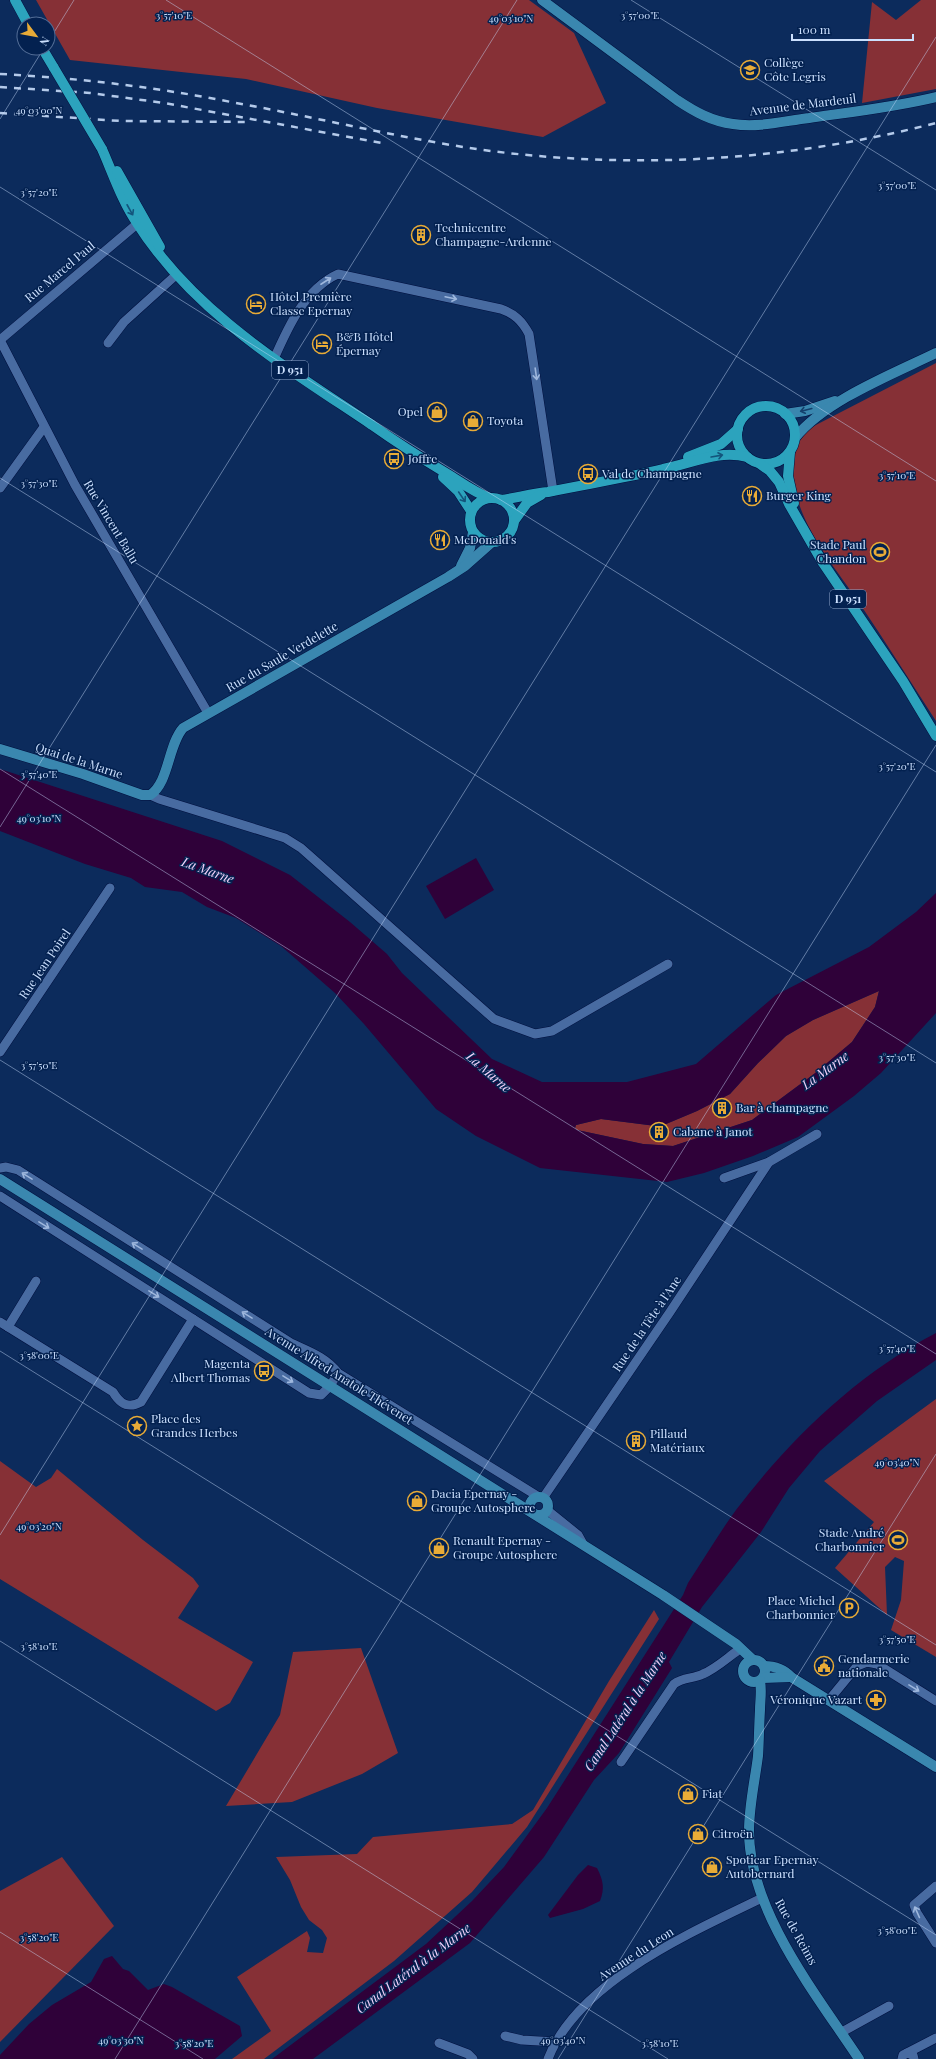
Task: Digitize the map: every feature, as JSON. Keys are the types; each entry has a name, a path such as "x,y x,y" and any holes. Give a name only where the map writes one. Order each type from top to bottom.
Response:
{"main road":[{"path":"15,0 24,16"},
{"name":"Avenue de Mardeuil","path":"542,0 677,100 697,113 720,122 748,125 764,124 847,113 936,97"},
{"name":"D 951","path":"47,56 158,241 164,259"},
{"name":"D 951","path":"102,149 128,208 137,224 176,275 204,304 274,359 430,465 472,491 490,498"},
{"path":"551,491 527,503 514,521 510,533 501,541 491,543 484,541 473,532 470,525 471,511 479,502 490,498 501,500 551,491 638,473 663,470 716,456 731,454 747,457 760,464 777,462 790,452 795,438 810,422 854,395 936,353"},
{"path":"785,414 805,411 854,395"},
{"path":"747,457 738,445 738,429 741,420 748,413 757,408 772,407 785,414 793,425 795,438"},
{"path":"638,473 721,444 738,429"},
{"name":"D 951","path":"790,452 788,476 797,515"},
{"name":"D 951","path":"760,464 776,477 823,563 903,681 936,736"},
{"name":"D 951","path":"430,465 458,491 471,511"},
{"path":"501,500 511,508 514,521"},
{"path":"459,570 470,548 473,532"},
{"name":"Rue du Saule Verdelette","path":"150,795 159,786 178,733 183,728 459,570 491,543"},
{"name":"Quai de la Marne","path":"0,748 142,795 150,795"},
{"name":"Avenue Alfred Anatole Thévenet","path":"0,1180 536,1514 726,1636 753,1660"},
{"path":"515,1502 530,1505 541,1498 547,1504 547,1510 541,1515 536,1514 531,1510 530,1505"},
{"path":"726,1636 736,1651 743,1668 743,1673 751,1682 761,1679 791,1677"},
{"path":"743,1668 748,1661 753,1660 761,1662 764,1666 780,1670 936,1767"},
{"path":"761,1679 765,1674 764,1666"},
{"name":"Rue de Reims","path":"761,1679 762,1690 758,1754 749,1830 750,1851 762,1898 774,1924 857,2058"},
{"name":"Rue de Reims","path":"748,1680 754,1691 760,1709"}],"street":[{"name":"Rue Marcel Paul","path":"0,340 137,224"},
{"path":"274,359 295,317 314,290 326,279 338,274 501,308 510,312 523,324 529,334 551,491"},
{"path":"108,343 124,322 176,275"},
{"name":"Rue Vincent Ballu","path":"0,340 75,485 208,713"},
{"path":"0,488 44,427"},
{"path":"150,795 285,838 301,848 494,1019 511,1027 535,1034 552,1031 668,964"},
{"name":"Rue Jean Poirel","path":"0,1052 110,888"},
{"path":"724,1178 769,1162 817,1134"},
{"name":"Rue de la Tête à l'Ane","path":"541,1498 670,1312 769,1162"},
{"path":"0,1168 6,1167 18,1170 291,1344 316,1354 332,1364 338,1373 541,1498"},
{"path":"0,1196 310,1393 321,1395 330,1386 338,1373"},
{"path":"36,1281 4,1324 113,1392 121,1403 130,1406 141,1402 193,1319"},
{"path":"547,1510 578,1535 583,1544"},
{"path":"621,1762 674,1684 680,1680 701,1675 736,1651"},
{"path":"829,1700 857,1666 867,1662 877,1664 936,1701"},
{"path":"936,1886 914,1905 917,1913 936,1943"},
{"name":"Avenue du Leon","path":"548,2059 556,2042 581,2009 607,1986 658,1952 706,1925 762,1898"},
{"path":"842,2032 889,2006"},
{"path":"505,2036 522,2040 556,2042"},
{"path":"908,2057 936,2038"},
{"path":"439,2043 468,2054 473,2059"}],"shaded area":[{"path":"36,0 529,0 574,33 606,103 543,137 377,108 246,79 70,60 56,35 56,16 45,16"},
{"path":"921,0 936,0 936,89 862,103 872,2 896,20"},
{"name":"Stade Paul Chandon","path":"936,363 936,721 814,536 807,523 796,494 793,466 796,448 805,433 812,427"},
{"path":"879,991 875,1007 852,1042 814,1074 752,1120 673,1146 643,1144 577,1130 575,1128 576,1125 601,1119 656,1126 666,1124 697,1111 730,1094 758,1063 786,1036 813,1020"},
{"name":"Stade André Charbonnier","path":"936,1399 936,1657 891,1630 901,1600 904,1561 895,1557 885,1567 887,1615 835,1568 874,1522 824,1481"},
{"path":"0,1461 36,1487 51,1478 57,1469 143,1540 193,1578 199,1586 178,1618 253,1662 230,1703 216,1711 0,1579"},
{"path":"654,1610 659,1619 527,1827 472,1892 394,1961 264,2059 232,2059 271,2031 237,1977 307,1931 310,1938 307,1952 323,1953 327,1938 322,1930 309,1920 301,1907 290,1880 276,1857 357,1854 373,1837 512,1824 533,1810 609,1681"},
{"path":"361,1648 398,1753 362,1774 292,1802 226,1806 280,1715 293,1652"},
{"path":"62,1857 114,1926 0,2042 0,1891"}],"water":[{"name":"La Marne","path":"0,769 222,841 290,875 350,922 387,954 402,973 492,1059 542,1082 627,1082 696,1064 776,995 869,947 916,912 936,893 936,1013 881,1073 854,1096 798,1137 753,1156 704,1173 667,1182 540,1168 476,1136 436,1109 364,1024 335,993 281,946 236,918 207,907 182,892 145,887 131,878 85,864 0,831","holes":["879,991 875,1007 852,1042 814,1074 752,1120 673,1146 643,1144 577,1130 575,1128 576,1125 601,1119 656,1126 666,1124 697,1111 730,1094 758,1063 786,1036 813,1020"]},
{"path":"476,858 494,890 445,919 426,886"},
{"name":"Canal Latéral à la Marne","path":"936,1333 936,1360 877,1401 820,1451 789,1488 761,1532 702,1607 669,1662 672,1668 619,1753 594,1780 544,1857 470,1943 313,2059 272,2059 426,1944 472,1901 504,1867 547,1808 683,1595 688,1583 736,1510 757,1484 802,1434 852,1389 879,1368"},
{"path":"588,1865 597,1868 601,1876 603,1888 600,1901 583,1909 550,1918 548,1915 578,1875"},
{"path":"112,1956 123,1969 129,1971 148,1990 164,1984 172,1987 240,2026 242,2036 215,2059 0,2059 0,2055 29,2024 52,2005 91,1982 104,1959"}],"railway":[{"path":"0,74 58,78 145,88 262,108 483,150 597,160 654,160 768,154 880,136 936,123"},
{"path":"0,87 90,93 164,103 387,144"},
{"path":"0,113 121,121 247,122"}],"place":[{"name":"Collège Côte Legris","path":"750,70"},
{"name":"Technicentre Champagne-Ardenne","path":"421,235"},
{"name":"Hôtel Première Classe Epernay","path":"256,304"},
{"name":"B&B Hôtel Épernay","path":"322,344"},
{"name":"Opel","path":"437,412"},
{"name":"Toyota","path":"473,421"},
{"name":"Joffre","path":"394,459"},
{"name":"Val de Champagne","path":"588,474"},
{"name":"Burger King","path":"752,496"},
{"name":"McDonald's","path":"440,540"},
{"name":"Stade Paul Chandon","path":"880,552"},
{"name":"Bar à champagne","path":"722,1108"},
{"name":"Cabane à Janot","path":"659,1132"},
{"name":"Magenta Albert Thomas","path":"264,1371"},
{"name":"Place des Grandes Herbes","path":"137,1426"},
{"name":"Pillaud Matériaux","path":"636,1441"},
{"name":"Dacia Epernay - Groupe Autosphere","path":"417,1501"},
{"name":"Stade André Charbonnier","path":"898,1540"},
{"name":"Renault Epernay - Groupe Autosphere","path":"439,1548"},
{"name":"Place Michel Charbonnier","path":"849,1608"},
{"name":"Gendarmerie nationale","path":"824,1666"},
{"name":"Véronique Vazart","path":"876,1700"},
{"name":"Fiat","path":"688,1794"},
{"name":"Citroën","path":"698,1834"},
{"name":"Spoticar Epernay Autobernard","path":"712,1867"}]}
